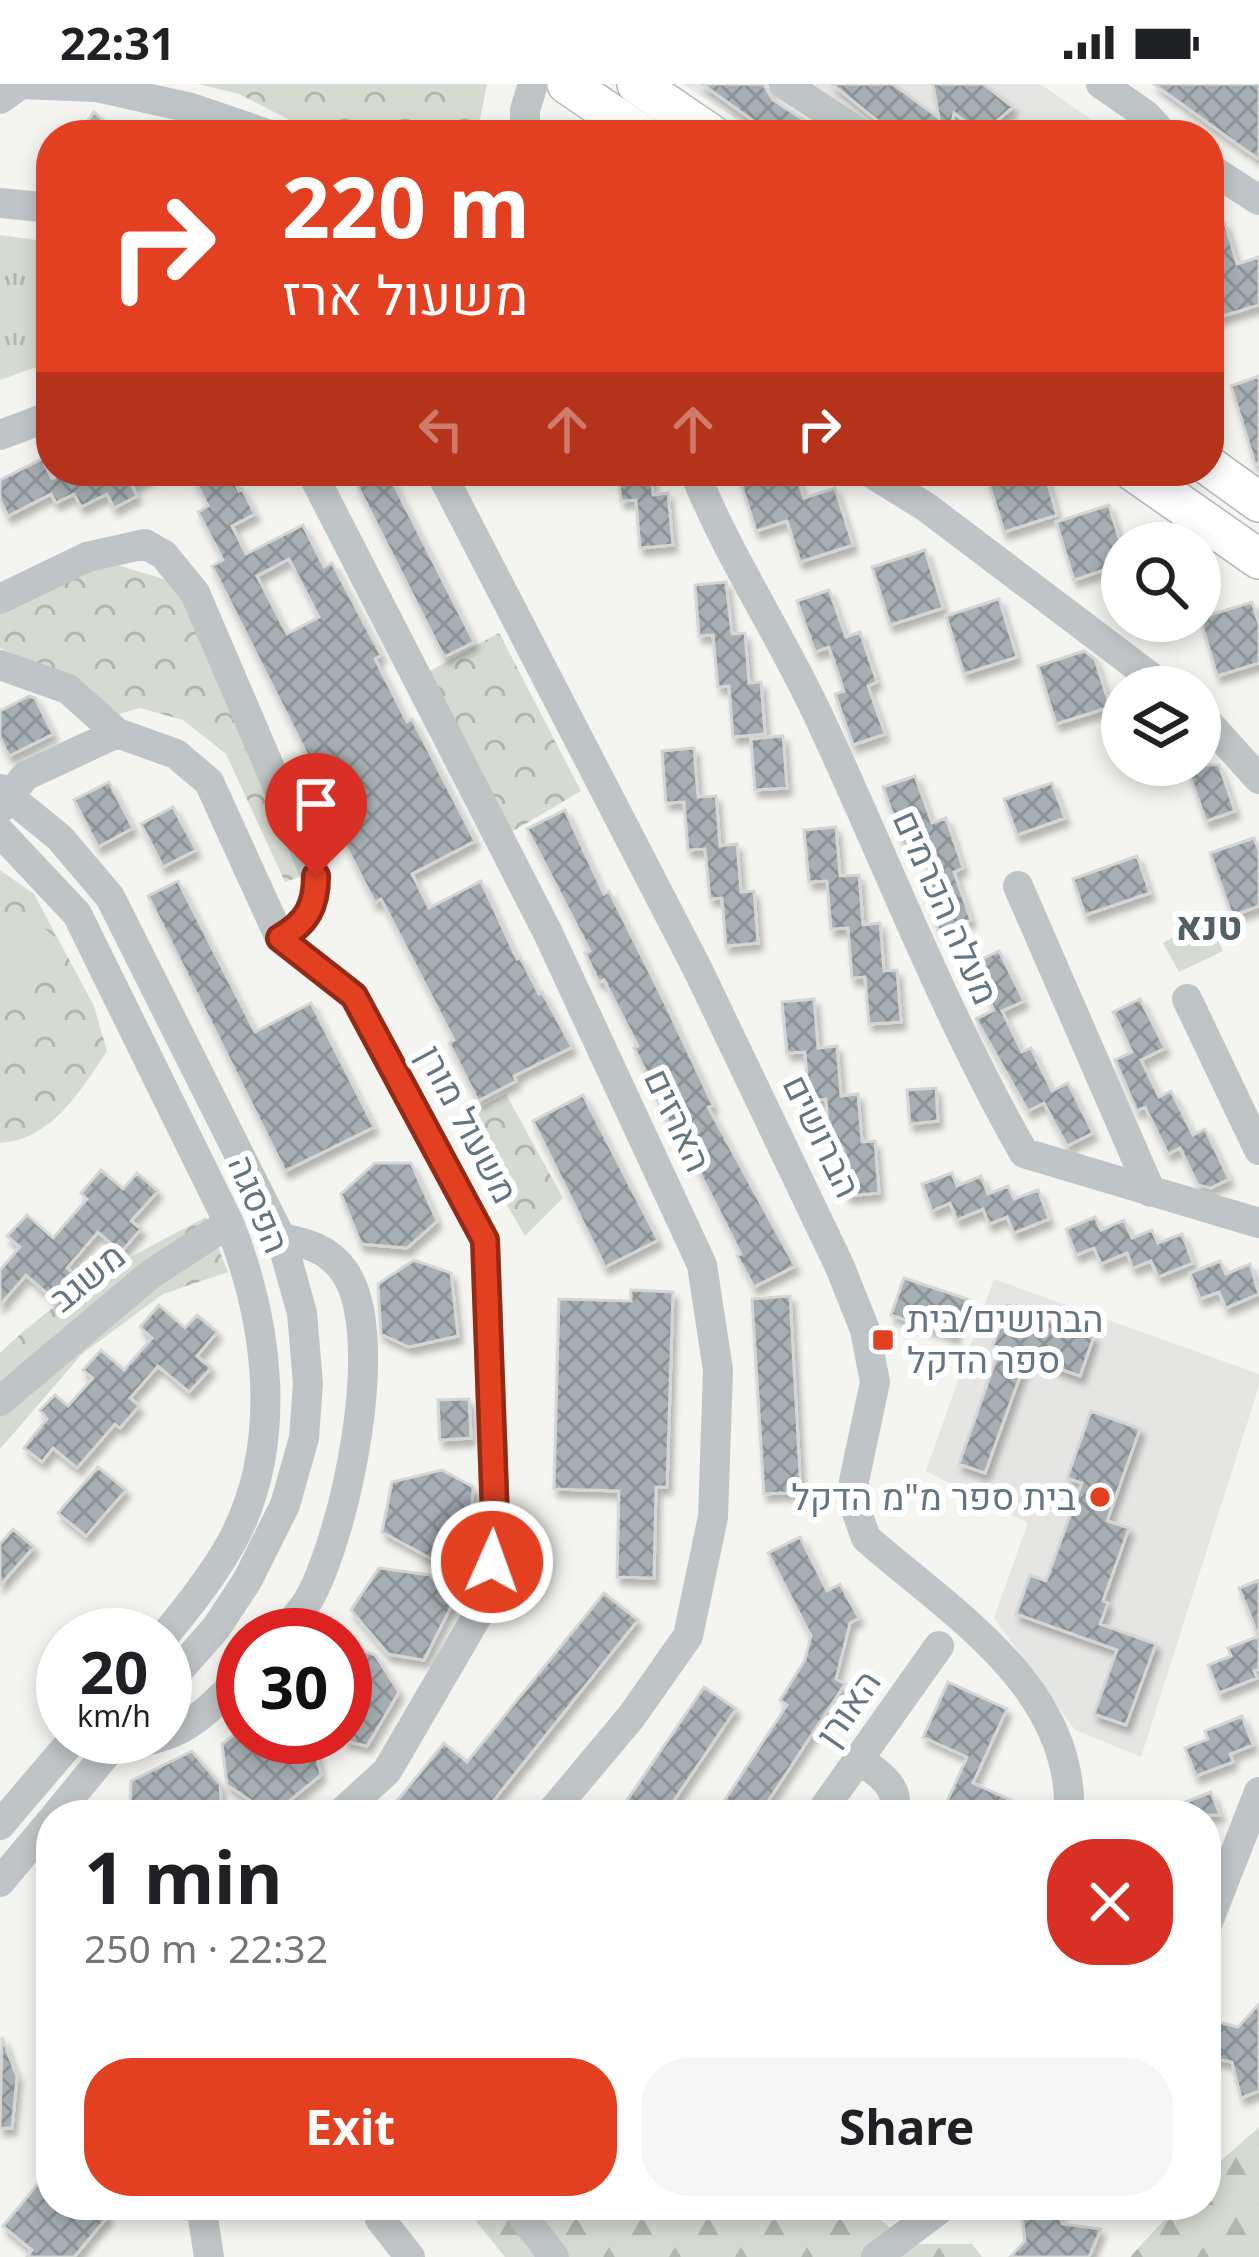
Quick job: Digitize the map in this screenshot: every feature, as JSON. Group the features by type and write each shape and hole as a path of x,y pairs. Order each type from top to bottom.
{"main road":[{"path":"567,84 620,120"},
{"path":"637,84 690,120"},
{"path":"1224,477 1259,502"},
{"path":"1154,486 1259,559"}],"street":[{"path":"0,99 21,84 97,87 226,120"},
{"path":"524,120 532,84"},
{"path":"784,84 840,120"},
{"path":"1101,84 1150,120"},
{"path":"1224,178 1259,200"},
{"path":"0,203 36,207"},
{"path":"0,435 36,422"},
{"name":"הארזים","path":"318,486 548,933 702,1264 718,1370 713,1517 688,1636 631,1717 562,1800"},
{"name":"הברושים","path":"448,486 698,970 840,1267 865,1330 875,1382 854,1481 859,1523 866,1538 1019,1672 1055,1733 1066,1770 1068,1800"},
{"name":"מעלה הכרמים","path":"700,486 717,529 812,701 968,1052 1024,1153 1259,1223"},
{"path":"892,486 1136,666"},
{"path":"0,599 87,557 145,544 164,555 195,593 316,876 316,902 299,927 280,938"},
{"path":"0,665 68,689 117,734 25,776 3,797"},
{"name":"משעול מורן","path":"117,734 176,754 209,782 280,938 354,996 485,1240 495,1518 492,1562 479,1613 387,1771 355,1800"},
{"path":"1221,737 1259,778"},
{"name":"הפסגה","path":"3,797 60,838 110,897 281,1238 302,1313 308,1384 304,1438 285,1505 248,1581 192,1655"},
{"name":"הפסגה","path":"0,832 77,914 230,1223 262,1331 265,1420 251,1497 230,1545 184,1608"},
{"path":"1018,886 1151,1192"},
{"path":"1187,999 1259,1150"},
{"name":"משגב","path":"0,1401 152,1274 230,1223"},
{"name":"הפסגה","path":"281,1238 315,1245 344,1270 356,1298 364,1352 355,1444 336,1534 302,1608"},
{"name":"האורן","path":"830,1800 939,1646"},
{"path":"192,1724 216,1702"},
{"path":"860,1760 884,1777 896,1800"},
{"path":"0,1825 52,1764"},
{"path":"67,1800 92,1764"},
{"path":"1221,1889 1259,1792"},
{"path":"0,1882 36,1839"},
{"path":"203,2220 209,2257"},
{"path":"381,2220 410,2257"},
{"path":"525,2220 554,2257"},
{"path":"876,2257 925,2220"}],"shaded area":[{"path":"683,84 1040,84 1092,120 738,120"},
{"name":"בית ספר מ\"מ הדקל","path":"994,1279 1259,1374 1141,1757 1075,1730 994,1618 1028,1523 926,1471"}],"green space":[{"path":"198,84 487,84 480,120 290,120 239,94"},
{"path":"0,235 36,240 36,367 0,380"},
{"path":"104,561 180,584 311,873 285,882 226,754 183,720 140,708 95,721 70,678 0,648 0,608"},
{"path":"499,633 581,791 508,834 428,672"},
{"path":"0,870 34,894 94,1006 107,1051 50,1123 18,1140 0,1143"},
{"path":"24,912 60,941 7,1008 0,1003 0,941"},
{"path":"1207,918 1223,951 1179,972 1163,943"},
{"path":"506,1094 563,1198 525,1236 457,1119"},
{"path":"206,1217 228,1272 163,1294 82,1354 0,1449 0,1353 72,1294"},
{"path":"1259,2127 1259,2257 1130,2257 1164,2220 1221,2220 1221,2161"},
{"path":"475,2220 881,2220 912,2244 972,2244 982,2257 505,2257"}],"building":[{"path":"702,84 763,84 773,100 804,120 752,120"},
{"path":"832,84 893,84 939,118 933,84 983,84 1013,107 998,120 963,120 954,113 953,120 876,120"},
{"path":"1154,84 1259,84 1259,159 1224,135 1224,120 1204,120"},
{"path":"1224,223 1237,264 1259,257 1259,305 1224,316"},
{"path":"1259,376 1259,464 1255,464 1231,386"},
{"path":"36,462 36,486 132,486 137,496 114,508 107,494 81,507 74,494 56,503 51,494 8,516 0,500 0,480"},
{"path":"198,486 236,486 255,514 232,526 246,554 303,525 324,567 332,563 381,655 375,659 407,722 412,719 475,841 412,874 429,908 481,881 517,959 542,992 572,1047 514,1076 516,1081 478,1101 449,1043 454,1040 381,899 375,903 338,831 344,828 212,566 223,560 198,512 208,506","holes":["289,559 319,617 287,634 257,576"]},
{"path":"358,486 395,486 474,642 444,657"},
{"path":"620,486 652,486 653,495 668,493 673,545 640,548 636,500 621,501"},
{"path":"742,486 800,486 804,498 835,488 853,545 800,562 787,521 756,531"},
{"path":"990,486 1048,486 1057,515 1004,532"},
{"path":"1109,505 1114,522 1101,522 1101,571 1074,580 1056,522"},
{"path":"925,550 943,608 890,625 872,567"},
{"path":"726,582 732,634 745,633 749,683 761,682 765,734 733,737 729,686 718,687 713,635 699,636 695,585"},
{"path":"829,590 846,637 860,632 877,682 868,686 885,734 853,745 835,694 844,691 829,647 815,652 797,601"},
{"path":"999,599 1017,657 964,674 946,616"},
{"path":"1252,602 1259,624 1259,663 1221,675 1221,666 1214,666 1207,642 1221,642 1221,612"},
{"path":"1084,651 1095,659 1101,678 1101,710 1056,724 1038,666"},
{"path":"29,696 35,698 53,734 9,756 0,738 0,711"},
{"path":"783,736 787,788 755,790 751,739"},
{"path":"694,748 698,797 716,796 720,846 737,844 741,892 754,891 758,943 726,946 722,898 710,899 705,849 688,850 684,802 666,803 662,751"},
{"path":"1221,771 1235,811 1206,821 1194,786 1221,786"},
{"path":"915,776 932,823 946,818 963,868 954,872 971,920 939,931 921,880 930,877 915,833 901,838 883,787"},
{"path":"109,782 133,828 98,847 74,800"},
{"path":"1052,783 1065,818 1017,835 1004,799"},
{"path":"173,807 196,850 163,867 141,824"},
{"path":"565,810 604,894 609,891 664,1001 713,1105 708,1107 795,1266 754,1287 675,1124 671,1126 656,1098 634,1048 638,1046 604,980 599,982 585,953 590,951 527,829"},
{"path":"836,827 840,876 859,875 863,925 880,923 884,971 897,970 901,1022 869,1024 865,977 852,978 848,928 831,929 827,881 809,882 804,830"},
{"path":"1254,838 1259,851 1259,906 1232,916 1210,853"},
{"path":"1137,856 1150,893 1085,915 1073,879"},
{"path":"178,881 255,1032 311,1003 374,1127 285,1171 148,896"},
{"path":"999,951 1024,1001 1002,1011 1022,1052 1031,1048 1052,1091 1068,1083 1093,1133 1067,1146 1044,1103 1028,1111 976,1019 994,1010 972,964"},
{"path":"814,999 818,1048 837,1046 841,1096 858,1094 862,1142 875,1141 879,1193 847,1196 843,1148 830,1149 826,1099 809,1101 805,1052 787,1053 782,1002"},
{"path":"1140,999 1165,1048 1141,1060 1159,1097 1171,1091 1193,1135 1205,1129 1229,1179 1211,1188 1198,1185 1180,1148 1168,1154 1145,1107 1137,1111 1115,1060 1132,1052 1113,1012"},
{"path":"936,1088 938,1121 910,1124 907,1090"},
{"path":"583,1095 658,1240 605,1267 533,1121"},
{"path":"375,1163 411,1163 437,1221 407,1248 361,1244 341,1194"},
{"path":"101,1170 123,1189 137,1173 158,1191 131,1221 141,1229 121,1252 98,1232 67,1268 78,1277 57,1302 26,1275 0,1305 0,1270 20,1247 7,1236 27,1215 53,1238 87,1199 81,1193"},
{"path":"952,1173 957,1186 981,1176 988,1194 1008,1186 1014,1199 1038,1190 1049,1219 1014,1233 1007,1217 989,1224 983,1209 957,1220 950,1203 932,1211 922,1184"},
{"path":"1095,1217 1101,1230 1124,1220 1132,1238 1152,1230 1158,1243 1182,1234 1193,1263 1158,1277 1151,1261 1133,1268 1127,1253 1101,1264 1094,1248 1076,1255 1066,1229"},
{"path":"414,1260 451,1273 458,1336 409,1347 381,1334 378,1284"},
{"path":"1220,1261 1226,1274 1250,1264 1259,1294 1226,1308 1219,1292 1200,1299 1190,1273"},
{"path":"904,1278 967,1299 955,1336 891,1315"},
{"path":"631,1290 673,1292 667,1487 656,1487 654,1578 617,1577 619,1491 554,1489 559,1299 631,1301"},
{"path":"790,1296 801,1492 764,1494 752,1299"},
{"path":"159,1305 185,1328 197,1315 217,1332 197,1356 211,1368 189,1392 158,1366 130,1398 139,1406 120,1428 115,1424 77,1468 53,1448 42,1462 24,1448 47,1419 40,1410 55,1395 68,1406 93,1378 83,1370 101,1350 124,1370 152,1338 140,1327"},
{"path":"1008,1305 1094,1336 1080,1376 1027,1357 985,1473 959,1464 1000,1348 993,1345"},
{"path":"469,1399 471,1438 440,1440 438,1400"},
{"path":"1091,1411 1140,1429 1107,1521 1129,1528 1103,1601 1108,1603 1100,1624 1156,1644 1126,1725 1094,1714 1117,1650 1016,1614 1030,1575 1046,1581 1082,1483 1067,1478"},
{"path":"98,1467 126,1490 86,1536 58,1513"},
{"path":"442,1470 473,1487 469,1550 432,1559 382,1532 392,1482"},
{"path":"13,1529 34,1547 0,1585 0,1544"},
{"path":"800,1537 827,1591 840,1584 859,1618 850,1623 836,1679 845,1684 769,1800 725,1800 787,1705 780,1700 805,1660 811,1636 768,1553"},
{"path":"379,1568 430,1575 453,1603 424,1660 388,1654 372,1635 372,1608 352,1608"},
{"path":"1259,1580 1259,1635 1258,1635 1239,1588"},
{"path":"604,1593 638,1620 494,1800 398,1800 444,1743 467,1762"},
{"path":"1259,1636 1257,1678 1219,1693 1208,1665 1231,1656 1228,1648"},
{"path":"372,1654 399,1692 372,1738"},
{"path":"948,1682 1007,1709 973,1783 1010,1800 948,1800 967,1757 923,1737"},
{"path":"704,1687 736,1709 674,1800 627,1800"},
{"path":"1242,1716 1253,1745 1230,1754 1233,1762 1196,1776 1185,1748 1208,1739 1205,1731"},
{"path":"192,1751 220,1784 221,1800 130,1800 131,1781 166,1764 192,1764"},
{"path":"224,1764 318,1764 321,1775 290,1800 250,1800 227,1785"},
{"path":"1211,1792 1214,1800 1191,1800"},
{"path":"1259,2004 1259,2091 1241,2098 1232,2062 1221,2060 1221,2023 1238,2027"},
{"path":"2,2037 17,2077 12,2128 0,2128"},
{"path":"36,2186 36,2220 105,2220 74,2257 27,2257 32,2250 3,2226"},
{"path":"1023,2220 1061,2220 1062,2224 1101,2229 1089,2257 1010,2257 1025,2241"}],"place":[{"name":"הברושים/בית ספר הדקל","path":"883,1340"},
{"name":"בית ספר מ\"מ הדקל","path":"1100,1497"}],"district":[{"name":"טנא","path":"1209,926"}],"route":[{"path":"316,876 316,902 299,927 280,938 354,996 485,1240 495,1518 492,1562"}]}
